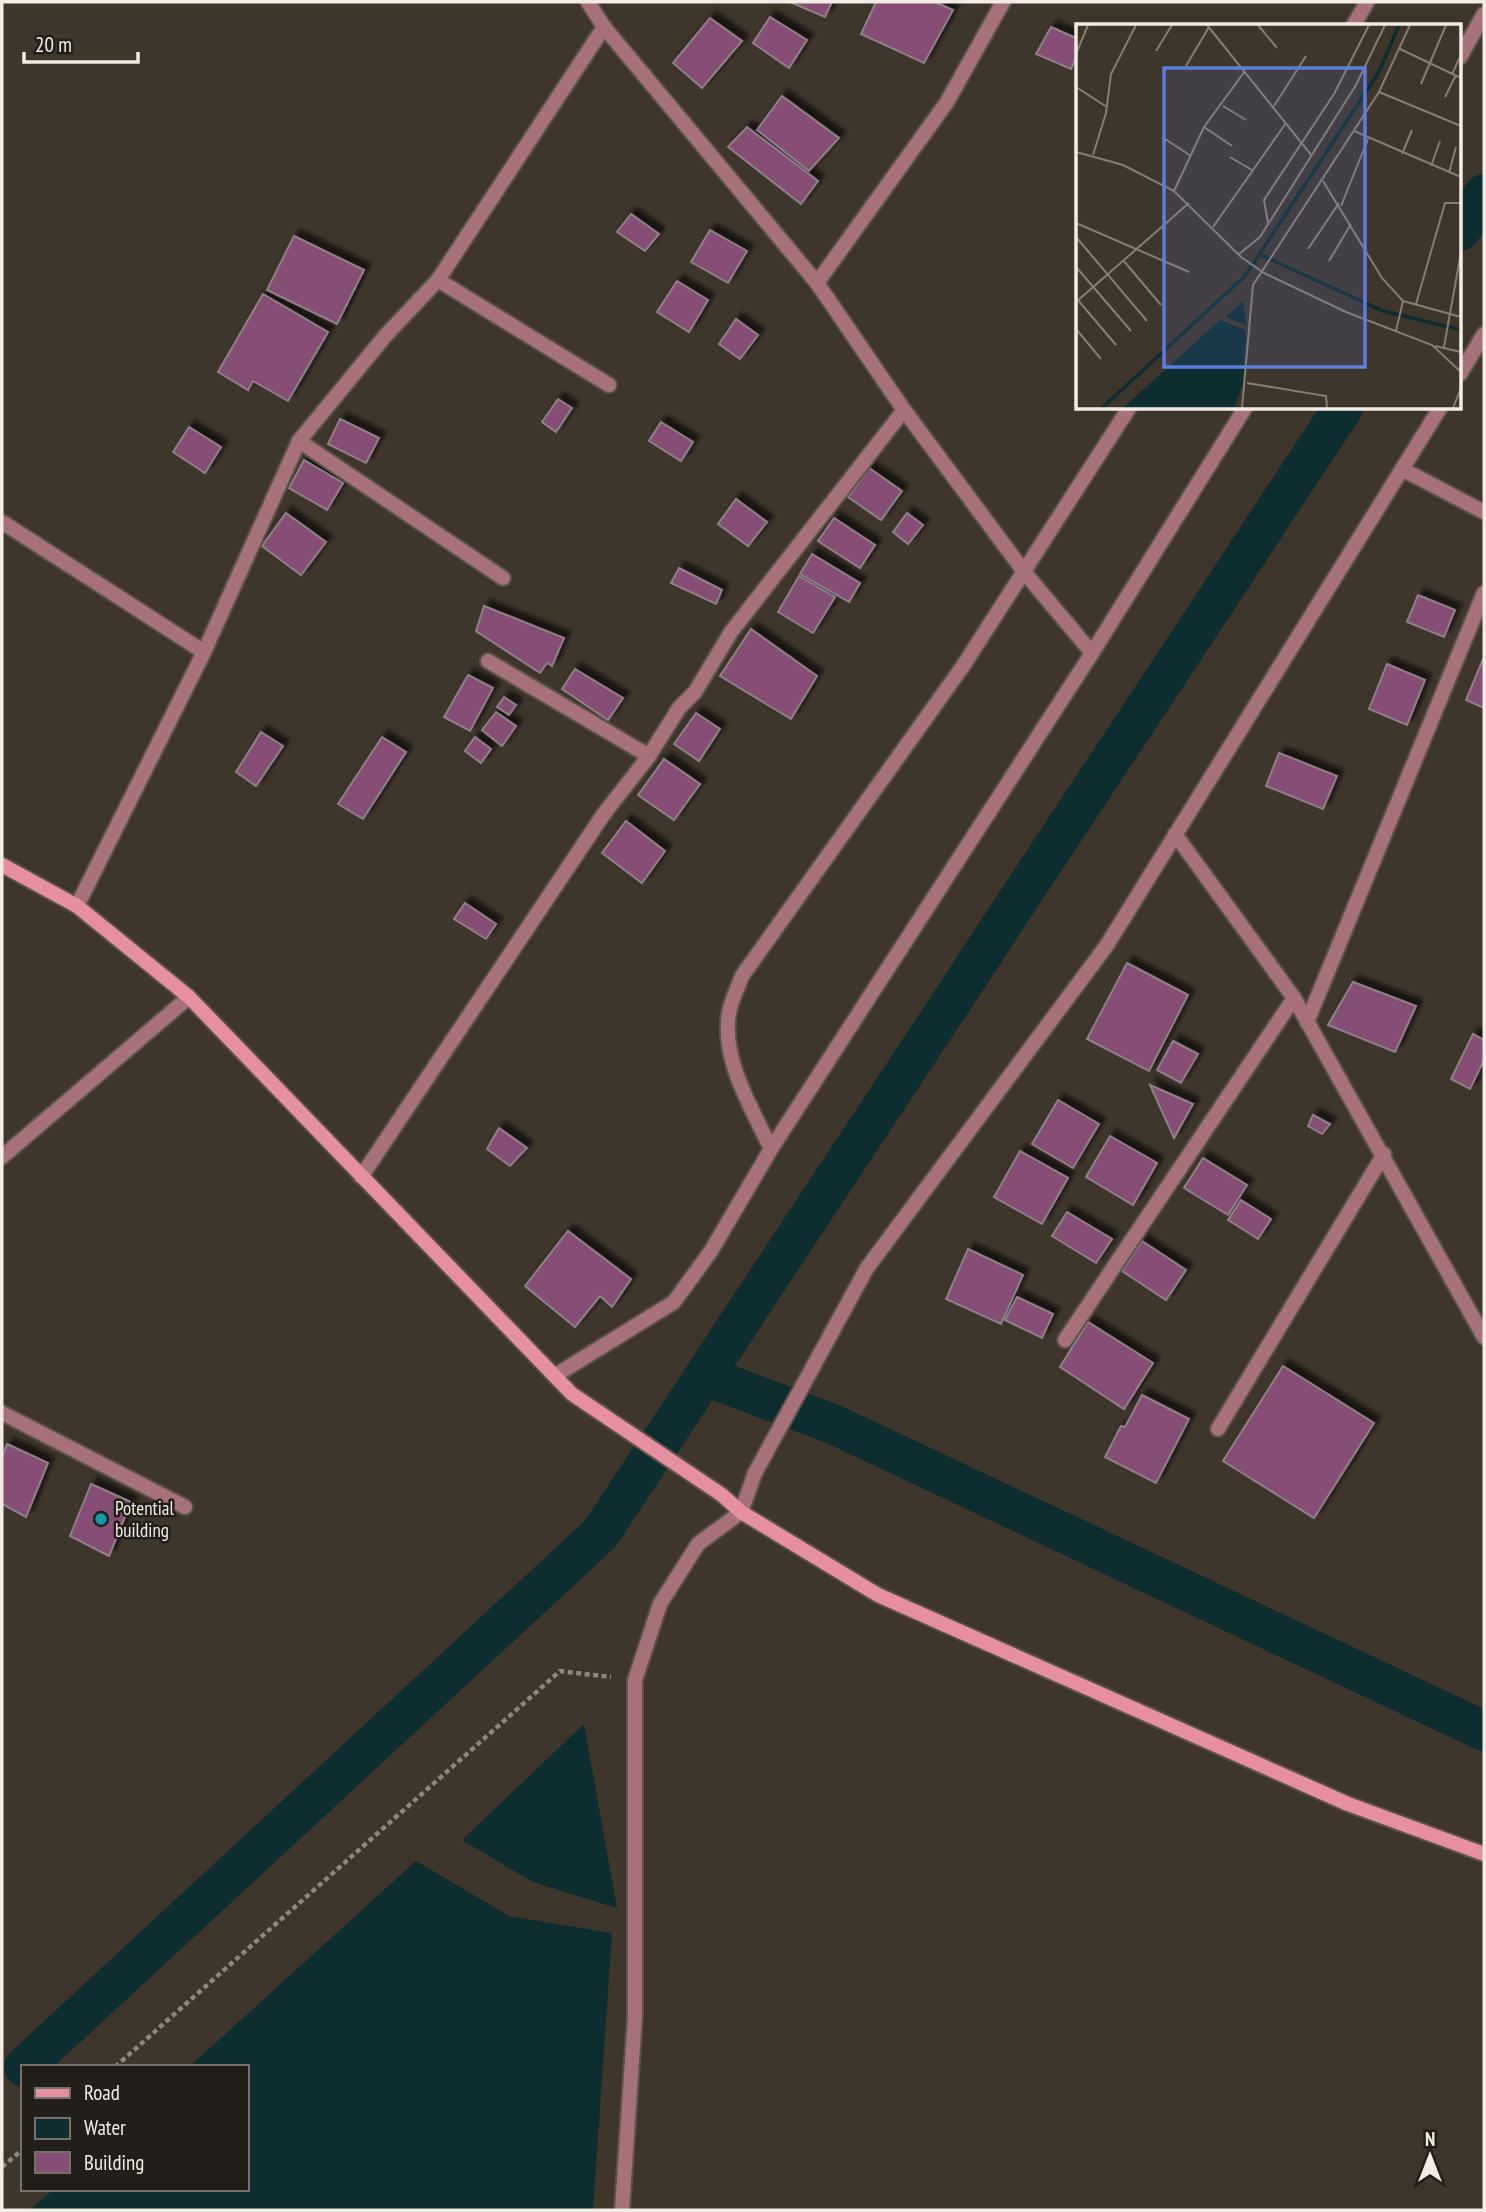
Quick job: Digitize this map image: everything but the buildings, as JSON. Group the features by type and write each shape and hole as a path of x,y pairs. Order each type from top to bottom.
{"main road":[{"path":"2,865 77,906 189,997 572,1394 722,1495 741,1512 878,1595 1348,1804 1484,1854"}],"street":[{"path":"588,2 604,27 817,283 904,410 1025,573 1092,653"},
{"path":"817,283 947,102 1003,2"},
{"path":"1354,24 1367,2"},
{"path":"1462,53 1484,14"},
{"path":"77,906 204,652 299,440 386,335 438,279 604,27"},
{"path":"438,279 609,384"},
{"path":"1462,371 1484,334"},
{"path":"361,1177 603,815 649,756 731,632 904,410"},
{"path":"771,1149 736,1074 730,1046 729,1014 742,976 963,666 1128,410"},
{"path":"556,1375 674,1302 711,1251 771,1149 1092,653 1244,410"},
{"path":"622,2210 635,2015 635,1680 660,1604 698,1544 741,1512 755,1473 867,1268 1107,945 1439,410"},
{"path":"299,440 503,578"},
{"path":"1402,470 1484,512"},
{"path":"2,522 204,652"},
{"path":"1307,1022 1484,593"},
{"path":"488,661 649,756"},
{"path":"1175,834 1294,998 1384,1154 1484,1337"},
{"path":"2,1157 189,997"},
{"path":"1065,1340 1294,998"},
{"path":"1218,1429 1384,1154"},
{"path":"2,1413 186,1507"}],"path":[{"path":"117,2065 560,1671 635,1680"},
{"path":"2,2167 21,2151"}],"water":[{"path":"584,1724 617,1908 533,1882 462,1840"},
{"path":"416,1861 509,1916 612,1933 593,2210 30,2210 52,2191 248,2191 248,2065 191,2065"}],"waterway":[{"path":"1462,228 1484,194"},
{"path":"26,2065 600,1534 1342,410"},
{"path":"705,1376 833,1424 1484,1731"}],"place":[{"name":"Potential building","path":"101,1519"}]}
